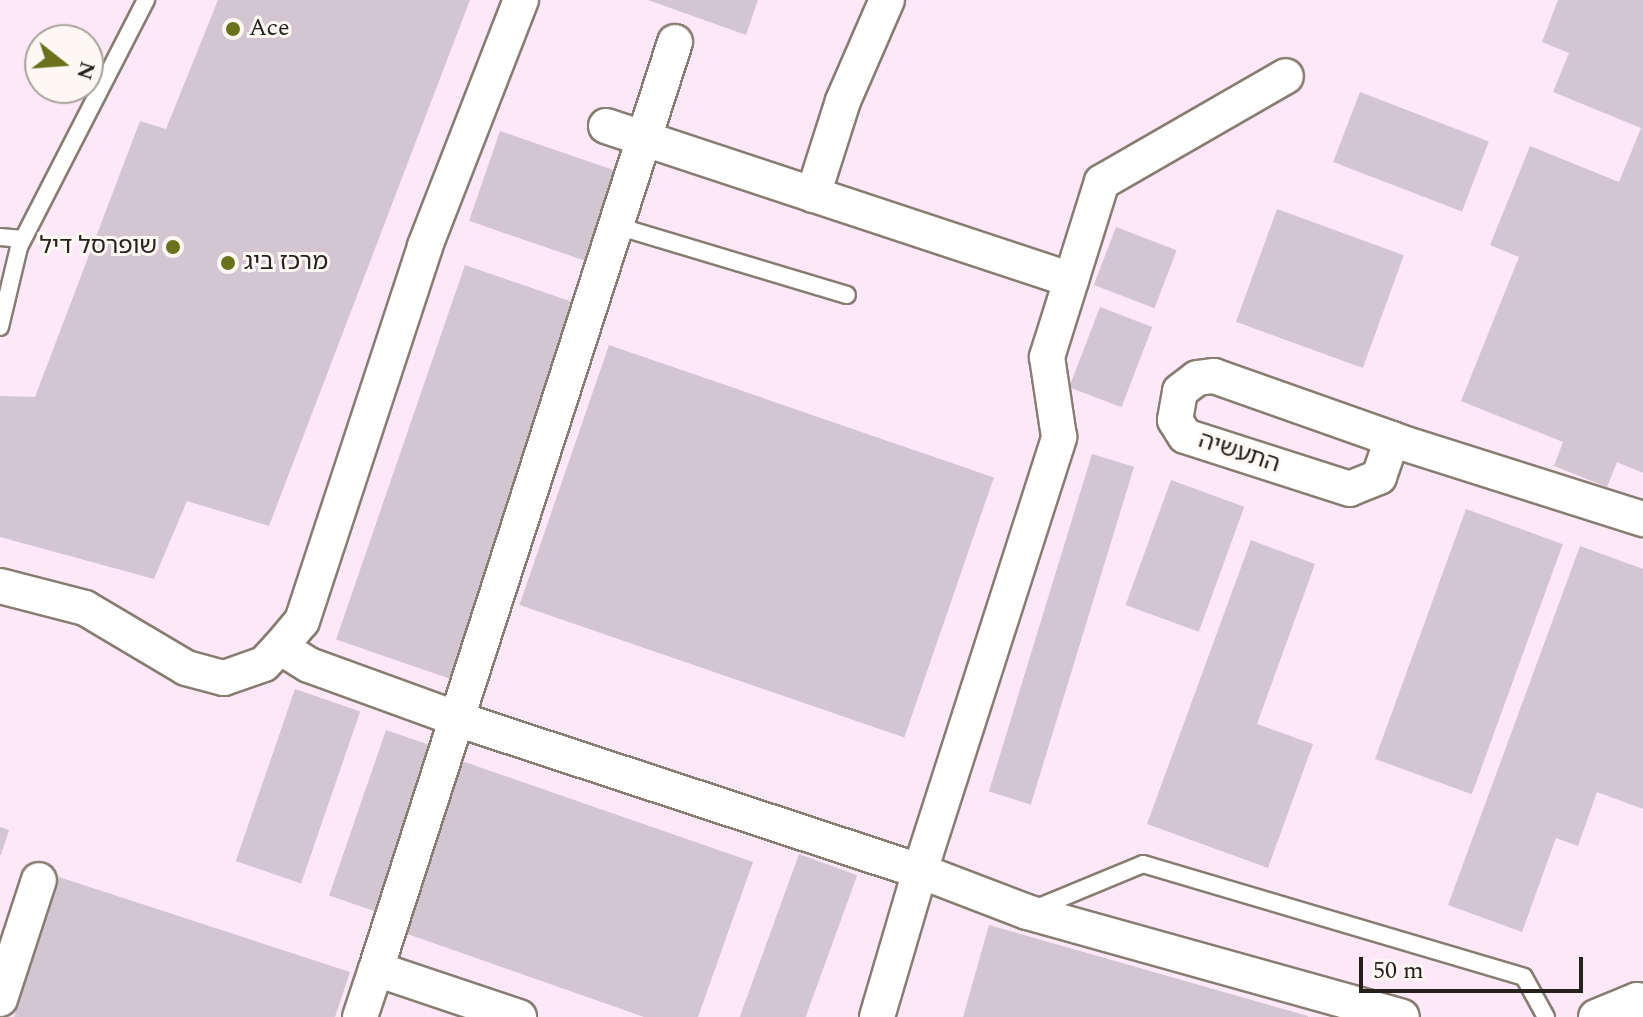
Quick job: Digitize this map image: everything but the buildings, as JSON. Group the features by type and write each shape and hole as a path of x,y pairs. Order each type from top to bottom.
{"street":[{"path":"0,586 85,608 186,668 224,678 264,664 280,647 302,621 425,246 521,0"},
{"path":"813,195 843,101 887,0"},
{"path":"360,1017 675,42"},
{"path":"877,1017 920,871 1059,437 1047,357 1102,182 1286,76"},
{"path":"606,126 1071,280"},
{"name":"התעשיה","path":"1392,439 1379,477 1350,489 1185,436 1175,420 1180,391 1197,378 1214,376 1392,439 1643,519"},
{"path":"280,647 309,665 457,719 920,871 1027,912 1402,1017"},
{"path":"0,999 39,880"},
{"path":"376,969 519,1017"},
{"path":"1596,1017 1637,1000 1643,1001"}],"lane":[{"path":"0,327 23,239 146,0"},
{"path":"617,226 847,295"},
{"path":"0,237 23,239"},
{"path":"1027,912 1143,864 1524,977 1546,1017"}],"shaded area":[{"path":"0,0 1643,0 1643,1017 0,1017"}],"place":[{"name":"Ace","path":"233,29"},
{"name":"שופרסל דיל","path":"173,247"},
{"name":"מרכז ביג","path":"228,263"}]}
